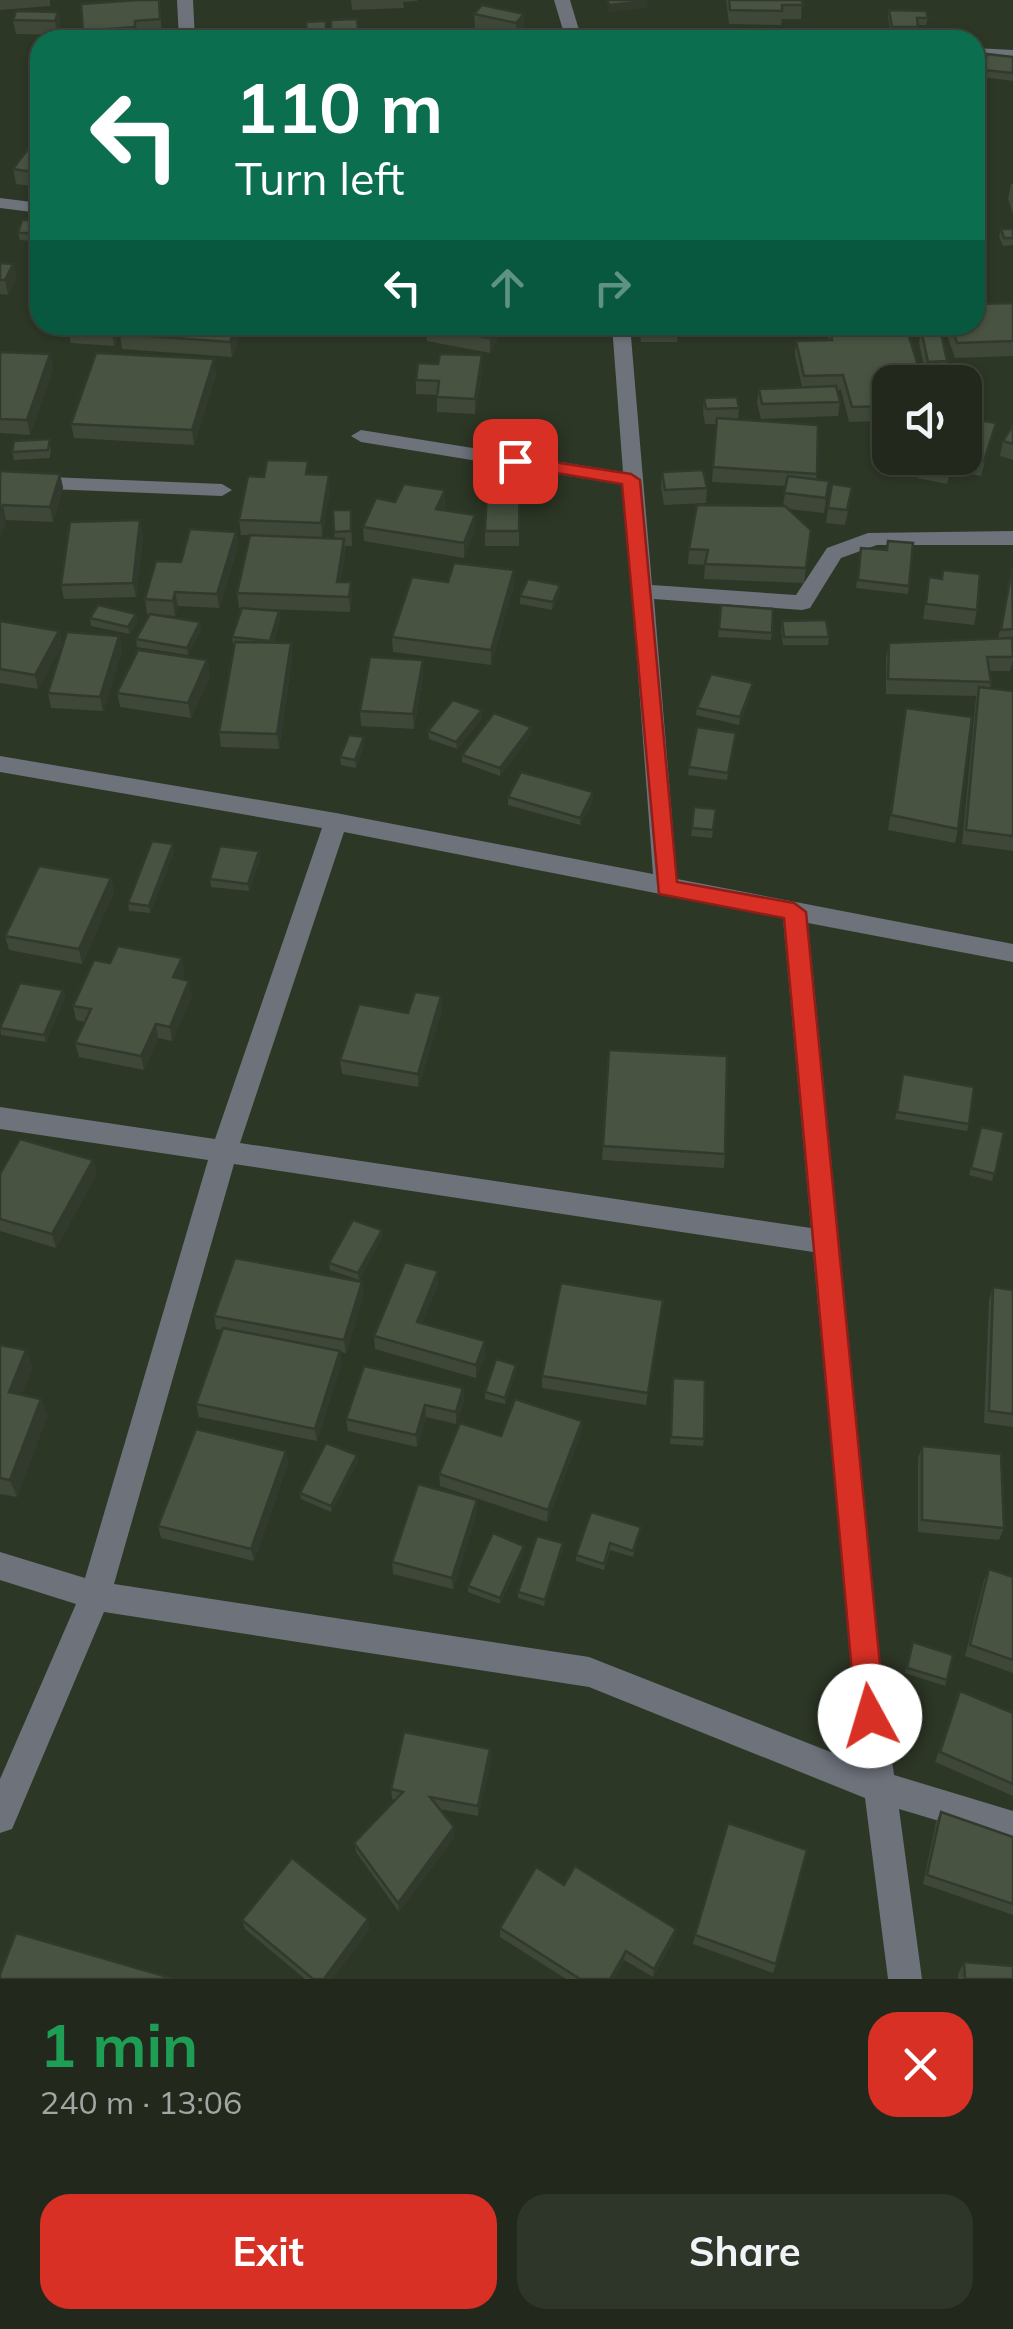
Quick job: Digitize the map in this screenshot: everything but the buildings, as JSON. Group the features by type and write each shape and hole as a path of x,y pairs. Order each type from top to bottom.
{"street":[{"path":"185,0 186,30"},
{"path":"562,0 571,30"},
{"path":"985,53 1013,55"},
{"path":"0,203 30,207"},
{"path":"621,335 666,888"},
{"path":"360,436 631,480"},
{"path":"0,481 222,490"},
{"path":"641,591 802,603 834,553 875,538 1013,538"},
{"path":"0,764 336,822 1013,952"},
{"path":"0,1817 95,1596 224,1152 336,822"},
{"path":"794,912 879,1787 905,1979"},
{"path":"0,1118 824,1242"},
{"path":"0,1566 95,1596 589,1672 879,1787 1013,1827"}],"route":[{"path":"515,461 631,480 666,888 794,912 870,1716"}]}
